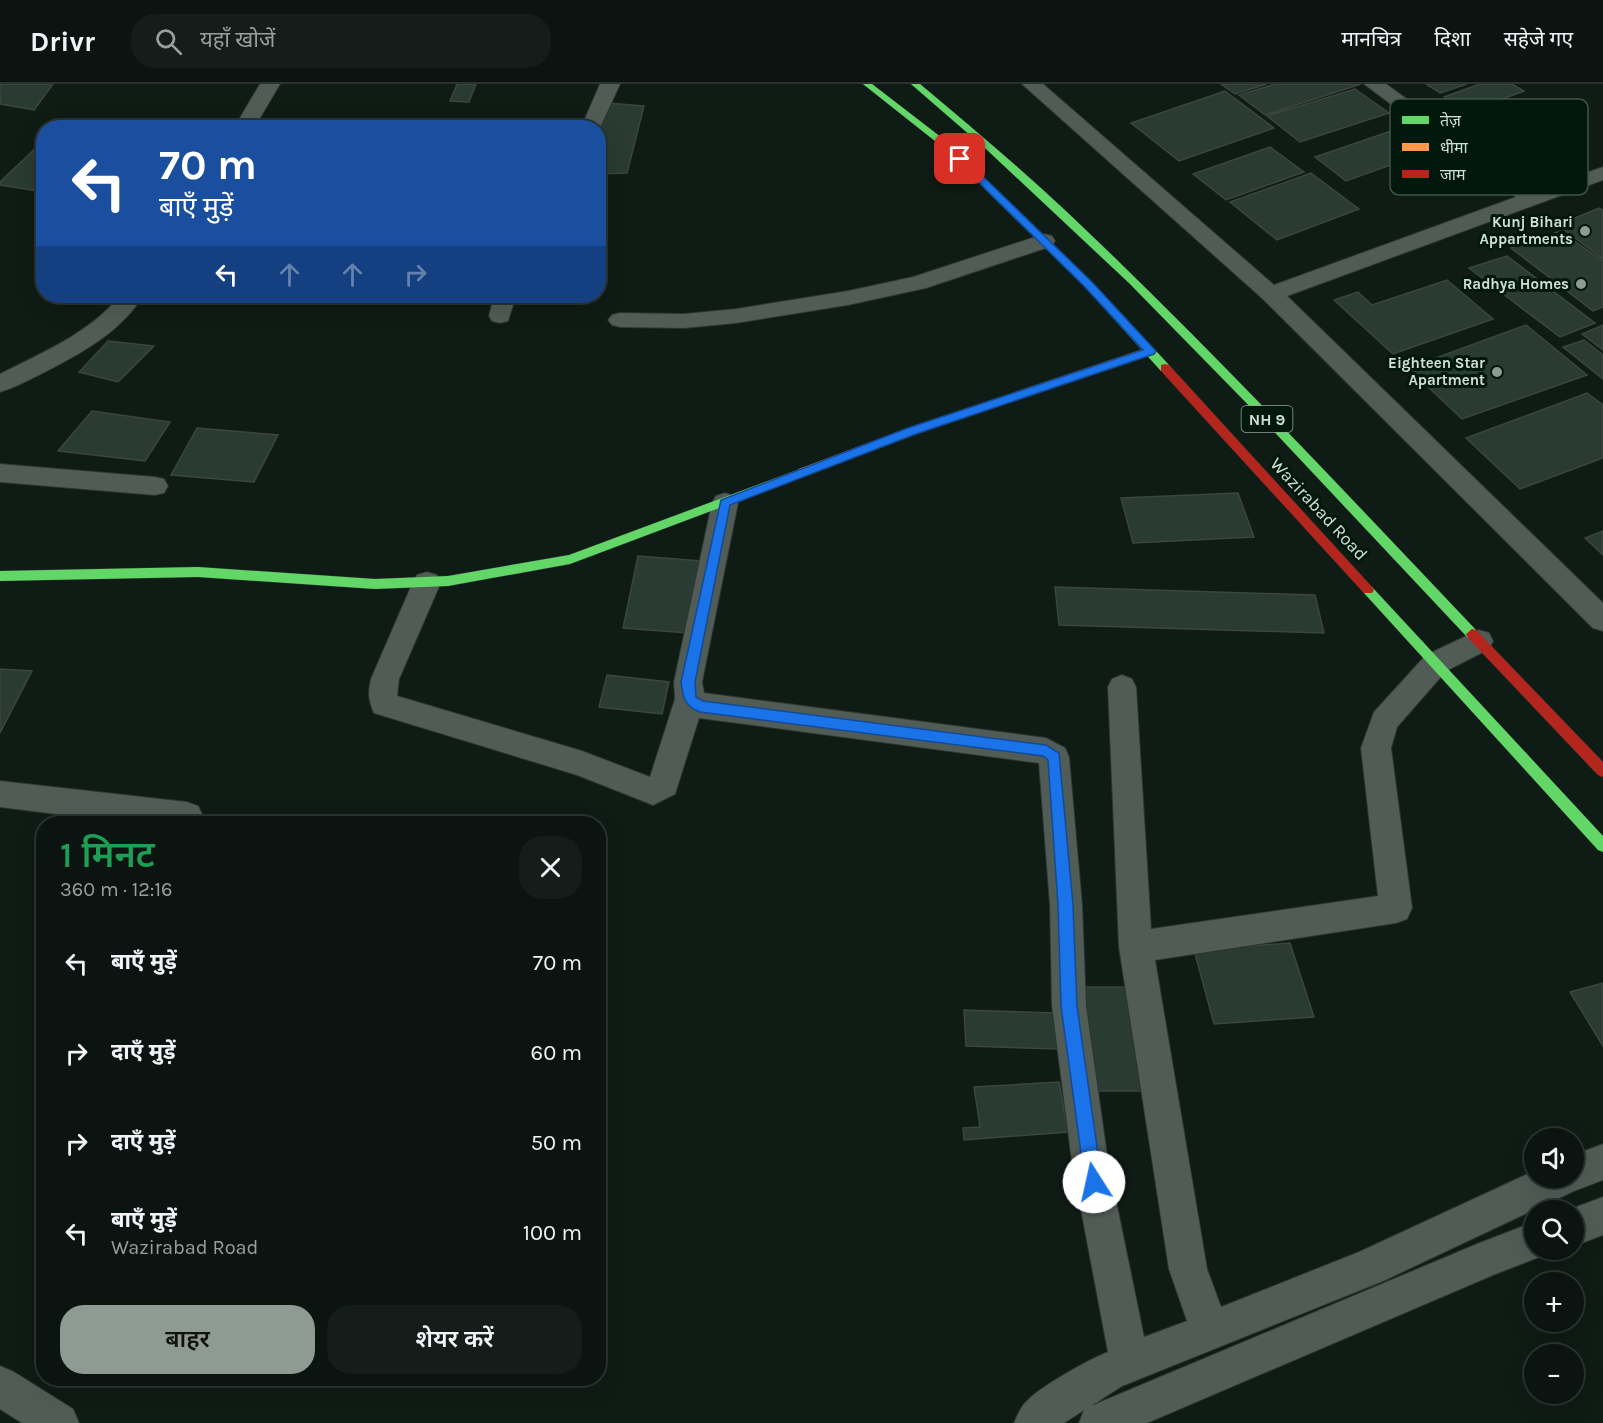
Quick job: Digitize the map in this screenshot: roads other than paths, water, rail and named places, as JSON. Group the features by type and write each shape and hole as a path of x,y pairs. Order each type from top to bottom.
{"main road":[{"name":"Wazirabad Road","path":"867,84 943,143 1088,284 1603,846"},
{"name":"Wazirabad Road","path":"915,84 986,142 1136,282 1603,771"},
{"path":"0,576 198,572 375,584 448,581 570,559 725,503 912,431 1150,351"}],"street":[{"path":"249,120 270,84"},
{"path":"594,120 610,84"},
{"path":"1032,84 1271,294 1603,620"},
{"path":"1374,84 1395,99"},
{"path":"1588,179 1603,173"},
{"path":"1526,195 1533,200"},
{"path":"1271,294 1546,195"},
{"path":"620,320 684,321 736,316 848,298 918,283 1044,241"},
{"path":"0,384 90,336 110,321 126,303"},
{"path":"0,472 155,486"},
{"path":"427,582 385,679 382,693 384,705 582,764 652,792 664,785 690,699 688,682 725,503"},
{"path":"1136,947 1396,908 1376,748 1384,721 1436,663 1479,641"},
{"path":"1122,687 1136,947 1188,1269 1210,1331"},
{"path":"690,699 700,706 1046,751 1054,757 1066,905 1069,1006 1090,1162 1130,1364"},
{"path":"0,794 187,816"},
{"path":"1584,1169 1603,1162"},
{"path":"1034,1423 1044,1412 1108,1372 1369,1267 1539,1188"},
{"path":"1584,1223 1603,1216"},
{"path":"1099,1423 1524,1245"},
{"path":"0,1386 59,1423"}],"place":[{"name":"Kunj Bihari Appartments","path":"1585,231"},
{"name":"Radhya Homes","path":"1581,284"},
{"name":"Eighteen Star Apartment","path":"1497,372"}]}
